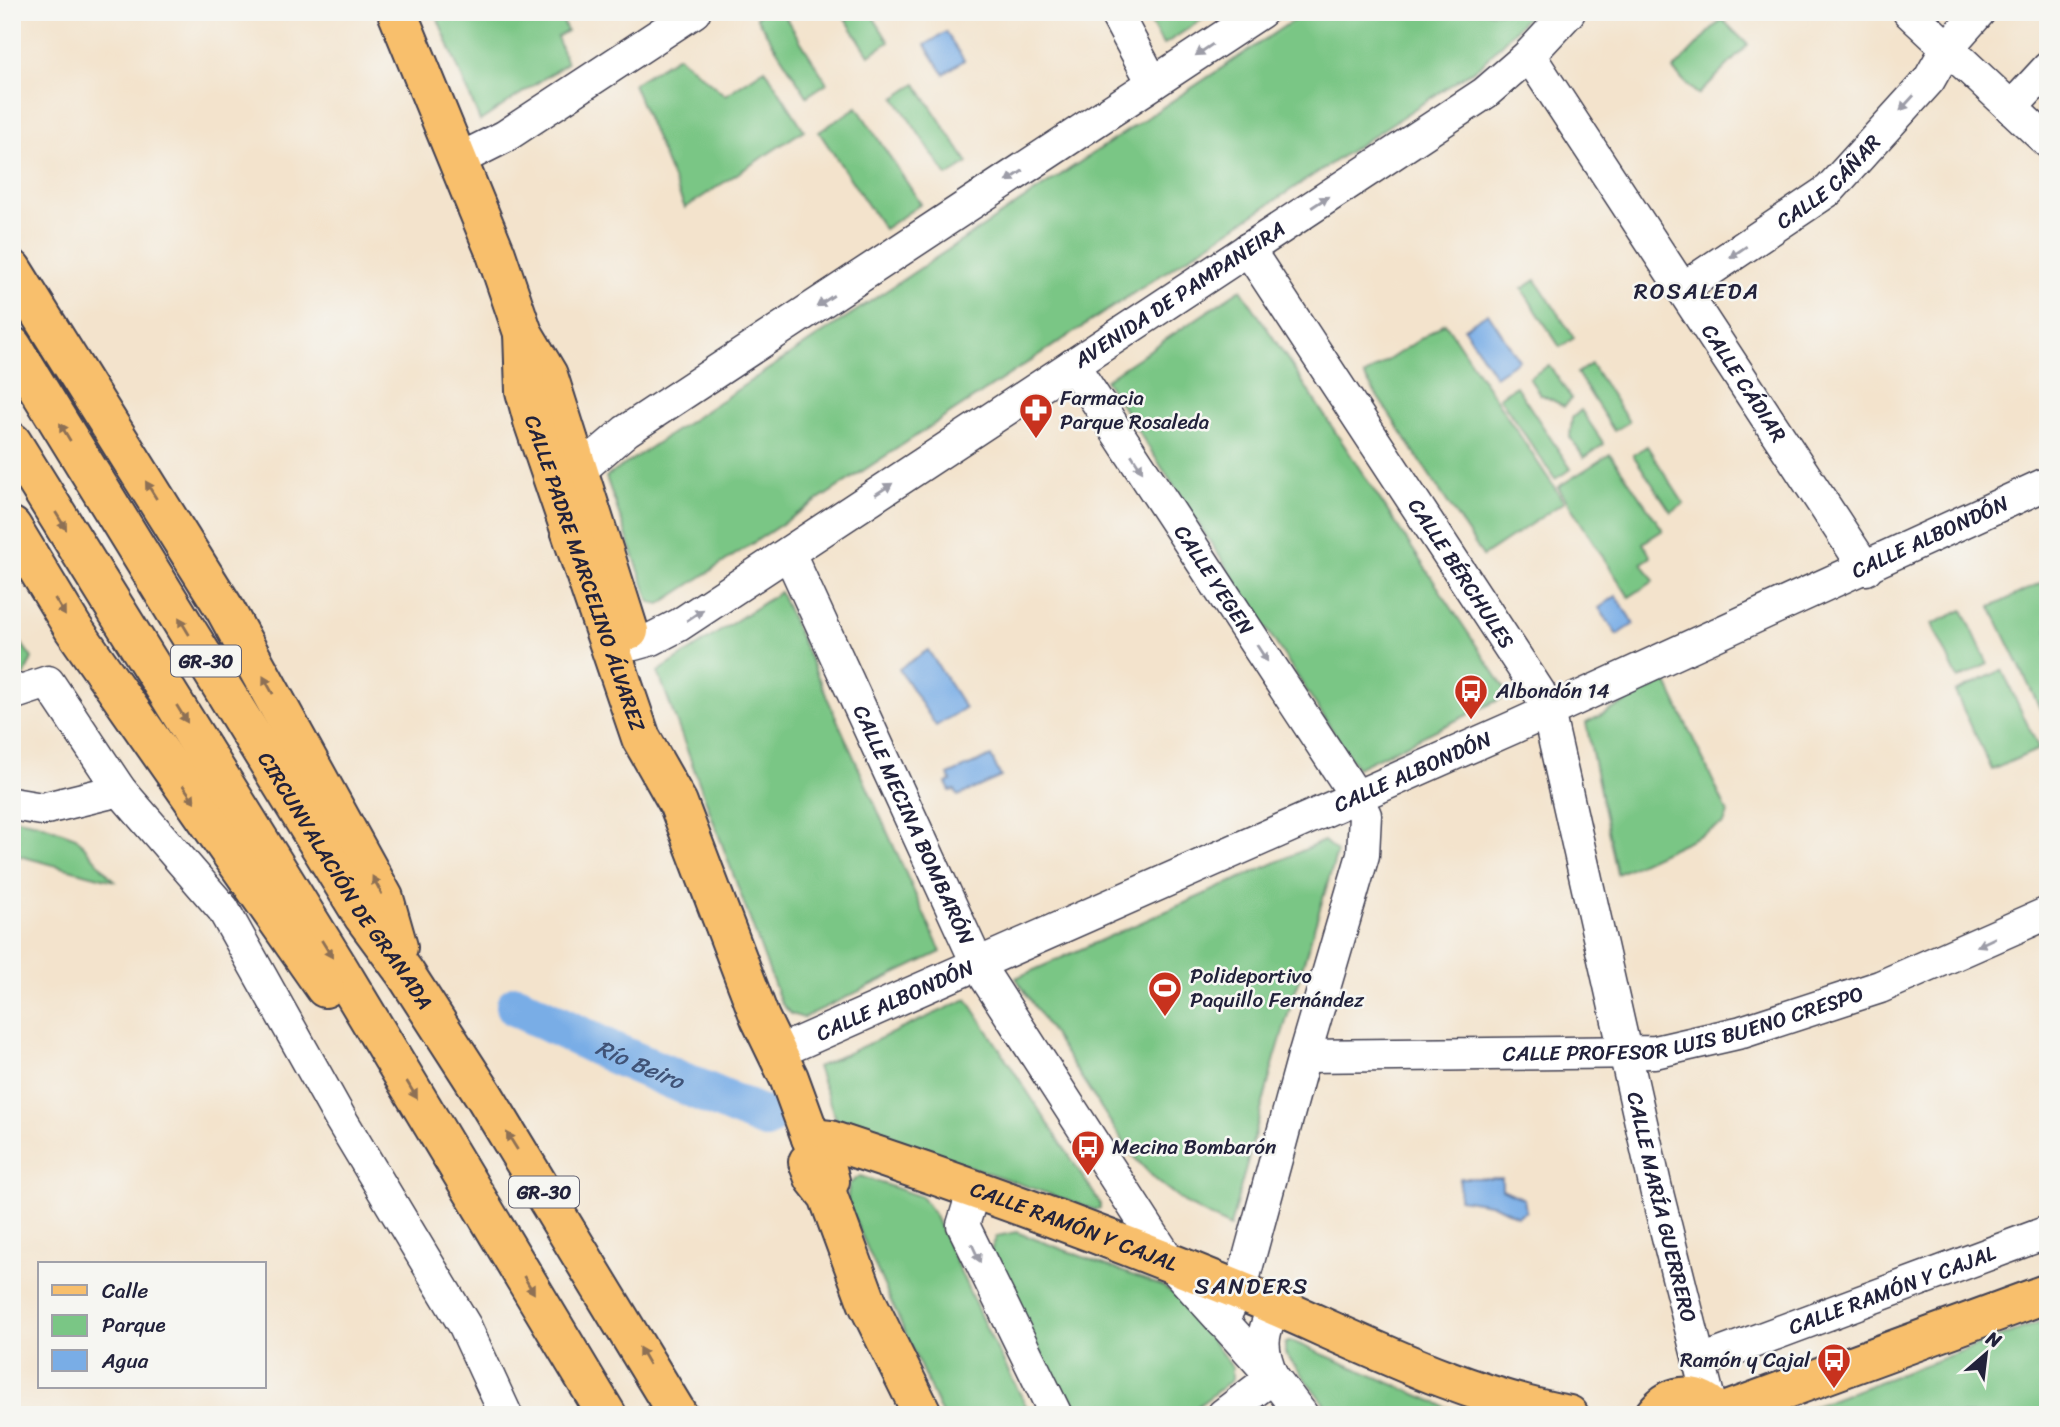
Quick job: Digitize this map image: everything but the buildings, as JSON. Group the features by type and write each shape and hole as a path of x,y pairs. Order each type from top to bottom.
{"main road":[{"name":"CALLE PADRE MARCELINO ÁLVAREZ","path":"397,12 496,254 523,333 548,375 676,766 678,803"},
{"path":"12,269 226,611 301,744 384,898 405,973"},
{"name":"CALLE PADRE MARCELINO ÁLVAREZ","path":"523,333 525,391 581,567 641,738 678,803 811,1138 804,1149 814,1178 829,1188 866,1302 923,1415"},
{"name":"CIRCUNVALACIÓN DE GRANADA","path":"12,346 363,916 405,973 620,1316 678,1415"},
{"name":"GR-30","path":"12,442 377,1032 607,1415"},
{"path":"574,454 568,495 580,532 581,567 603,594 616,630 634,644"},
{"path":"12,527 73,628 321,984 377,1032"},
{"name":"CALLE RAMÓN Y CAJAL","path":"811,1138 830,1140 974,1189 1171,1264 1230,1306 1273,1306 1473,1391 1569,1415"},
{"path":"829,1188 863,1151"},
{"path":"1697,1409 2048,1293"}],"street":[{"path":"458,160 504,137 694,12"},
{"path":"1115,12 1153,83"},
{"path":"574,454 609,443 1261,12"},
{"name":"AVENIDA DE PAMPANEIRA","path":"634,644 652,639 679,625 1485,93 1529,55 1569,12"},
{"path":"1909,12 2048,142"},
{"name":"CALLE CÁÑAR","path":"1682,289 1829,190 1929,80 1947,48 1979,12"},
{"name":"CALLE CÁDIAR","path":"1529,55 1866,569"},
{"path":"2011,108 2048,68"},
{"name":"CALLE BÉRCHULES","path":"1248,249 1539,692 1548,710 1627,1054"},
{"name":"CALLE YEGEN","path":"1073,365 1356,797"},
{"name":"CALLE ALBONDÓN","path":"776,1053 1866,569 2048,483"},
{"name":"CALLE MECINA BOMBARÓN","path":"789,553 978,965 1171,1264"},
{"path":"12,694 48,682 120,790 223,909 341,1118 465,1326 506,1415"},
{"path":"12,804 42,808 120,790"},
{"path":"1302,1415 1273,1377 1230,1306 1363,855 1364,815 1356,797"},
{"name":"CALLE PROFESOR LUIS BUENO CRESPO","path":"1304,1056 1641,1055 1816,1010 1942,962 2048,913"},
{"name":"CALLE MARÍA GUERRERO","path":"1627,1054 1656,1189 1699,1362"},
{"path":"974,1189 963,1225 1056,1415"},
{"name":"CALLE RAMÓN Y CAJAL","path":"1699,1362 2048,1232"},
{"path":"1273,1306 1262,1338 1262,1354 1273,1377"},
{"path":"1697,1409 1699,1362"},
{"path":"1223,1415 1273,1377"}],"green space":[{"path":"435,12 559,12 567,31 557,37 567,63 480,121"},
{"path":"763,12 782,12 827,83 807,96 756,17"},
{"path":"841,12 870,12 889,42 869,55"},
{"path":"1145,12 1214,12 1163,45"},
{"path":"1306,12 1532,12 1481,65 660,604 650,602 606,477"},
{"path":"1722,19 1748,45 1698,95 1673,70"},
{"path":"678,56 725,95 765,69 804,130 685,208 633,84"},
{"path":"916,84 968,163 947,176 895,98"},
{"path":"857,107 921,204 884,229 819,132"},
{"path":"1536,280 1574,338 1560,347 1522,289"},
{"path":"1241,289 1509,695 1357,768 1105,380"},
{"path":"1445,323 1564,502 1483,556 1364,376"},
{"path":"1591,364 1629,422 1614,431 1577,373"},
{"path":"1549,365 1572,399 1564,406 1540,394 1529,378"},
{"path":"1516,386 1571,469 1555,479 1499,397"},
{"path":"1581,410 1604,444 1584,458 1570,437 1572,418"},
{"path":"1647,446 1684,504 1671,512 1633,455"},
{"path":"1610,454 1663,530 1643,543 1651,557 1642,563 1654,581 1629,597 1558,487"},
{"path":"2044,581 2048,590 2048,725 1991,607"},
{"path":"780,592 941,952 803,1018 791,1014 781,1003 658,672"},
{"path":"1963,610 1988,664 1958,679 1932,624"},
{"path":"12,630 32,658 24,676 12,680"},
{"path":"2002,670 2039,749 1992,770 1955,692"},
{"path":"1666,681 1728,813 1724,824 1617,874 1586,723"},
{"path":"12,818 38,823 76,837 114,881 12,854"},
{"name":"Polideportivo Paquillo Fernández","path":"1324,841 1337,852 1275,1058 1230,1227 1188,1205 1157,1181 1132,1155 1016,978"},
{"path":"967,999 1100,1203 1100,1208 1095,1210 836,1120 817,1067"},
{"path":"860,1176 922,1197 934,1214 987,1330 1031,1415 942,1415 847,1203 849,1184"},
{"path":"1016,1232 1164,1287 1180,1298 1232,1367 1232,1380 1186,1415 1072,1415 990,1252 997,1236"},
{"path":"2048,1319 2048,1415 1790,1415"},
{"path":"1294,1342 1465,1415 1333,1415 1285,1353 1285,1344"}],"water":[{"path":"946,32 964,60 944,74 925,45"},
{"path":"1488,313 1519,360 1495,376 1464,328"},
{"path":"1616,596 1634,624 1617,635 1599,608"},
{"path":"928,650 965,708 936,726 899,669"},
{"path":"991,756 1001,777 958,796 955,790 950,791 946,783 951,781 948,775"},
{"path":"1460,1178 1502,1178 1502,1189 1524,1199 1526,1211 1517,1216 1495,1205 1459,1199"}],"waterway":[{"name":"Río Beiro","path":"517,1006 613,1053 765,1118"}],"place":[{"name":"Farmacia Parque Rosaleda","path":"1036,440"},
{"name":"Albondón 14","path":"1471,721"},
{"name":"Polideportivo Paquillo Fernández","path":"1165,1018"},
{"name":"Mecina Bombarón","path":"1088,1177"},
{"name":"Ramón y Cajal","path":"1834,1390"}],"district":[{"name":"ROSALEDA","path":"1697,291"},
{"name":"SANDERS","path":"1252,1286"}]}
